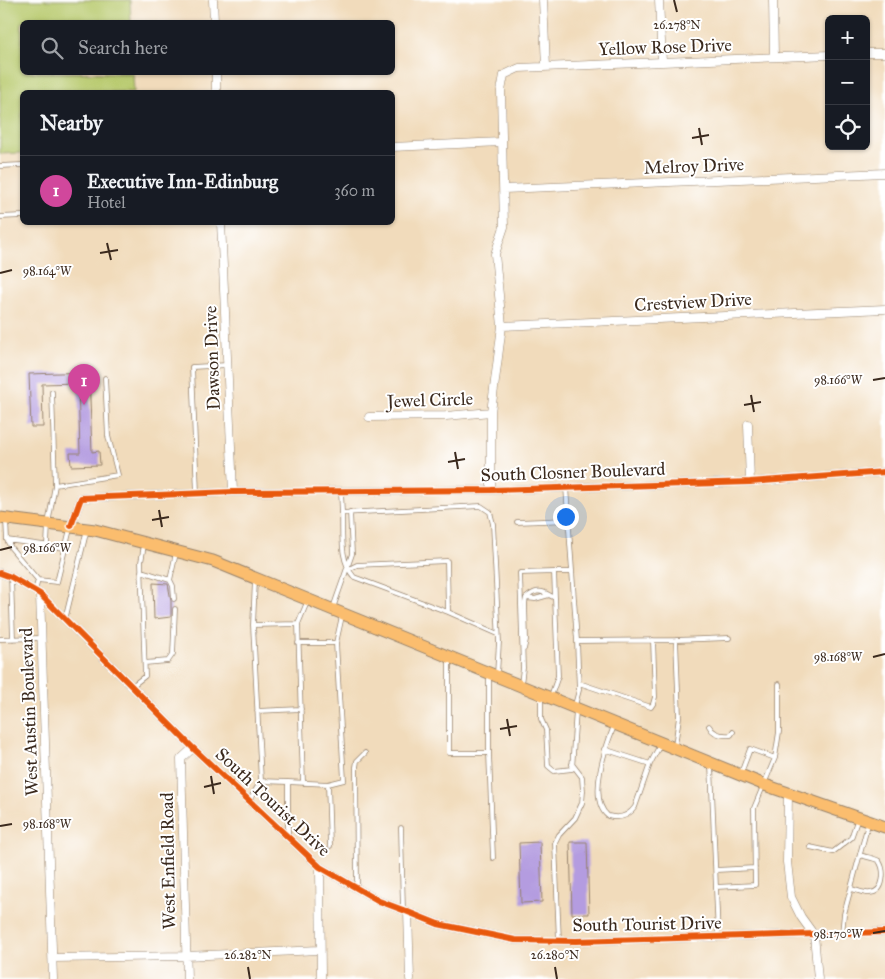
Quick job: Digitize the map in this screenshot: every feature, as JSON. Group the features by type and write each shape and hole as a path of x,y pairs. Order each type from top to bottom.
{"main road":[{"path":"3,519 87,528 213,562 765,785 885,827"}],"street":[{"path":"213,0 214,20"},
{"path":"543,0 546,67"},
{"path":"659,0 662,62"},
{"path":"773,0 774,58"},
{"path":"870,54 885,53"},
{"name":"Yellow Rose Drive","path":"501,142 501,91 504,75 519,68 825,55"},
{"path":"216,75 216,90"},
{"path":"395,147 501,142 504,227 495,254 502,326 491,412 491,490"},
{"name":"Melroy Drive","path":"504,189 885,173"},
{"name":"Dawson Drive","path":"221,225 233,492"},
{"name":"Crestview Drive","path":"502,326 885,309"},
{"name":"Jewel Circle","path":"369,417 446,416 491,412"},
{"path":"748,424 750,482"},
{"name":"South Closner Boulevard","path":"71,526 81,498 233,492 491,490 750,482 885,472"},
{"name":"South Tourist Drive","path":"0,573 37,592 193,748 320,867 380,901 438,924 515,940 559,941 885,932"},
{"name":"West Austin Boulevard","path":"37,592 41,638 54,979"},
{"name":"West Enfield Road","path":"187,979 181,759 193,748"},
{"path":"788,794 787,862 791,898 801,917 814,935 818,979"},
{"path":"320,867 319,950 321,979"},
{"path":"405,911 410,979"},
{"path":"53,958 186,956 319,950"}],"lane":[{"path":"0,166 20,165"},
{"path":"0,217 20,216"},
{"path":"197,493 192,366 227,365"},
{"path":"55,484 118,475 108,436 105,378"},
{"path":"47,545 48,524 55,484 52,392"},
{"path":"554,572 558,676 546,696 542,719 546,730 548,766 554,771 572,769 575,708 579,690 566,487"},
{"path":"341,491 343,554 348,570 354,577 448,612 498,634"},
{"path":"342,513 480,506 490,512 494,524 498,634 493,675 489,753 493,858"},
{"path":"261,781 328,784 344,780 336,643 337,612 352,554 350,512"},
{"path":"3,519 7,540 24,564 38,580 57,582 71,526"},
{"path":"518,522 569,520"},
{"path":"65,620 87,528"},
{"path":"7,540 66,548"},
{"path":"131,686 145,676 140,562 145,543"},
{"path":"174,599 173,586 170,580 176,552"},
{"path":"348,570 357,565 447,561 448,612"},
{"path":"141,571 170,580"},
{"path":"520,686 523,652 520,573 572,572"},
{"path":"11,577 13,639"},
{"path":"249,801 261,781 253,625 255,579"},
{"path":"37,592 38,580"},
{"path":"523,652 526,640 526,598 533,592 543,591 555,598"},
{"path":"526,598 535,599 549,595"},
{"path":"303,783 298,624 308,600"},
{"path":"145,663 168,661 172,654 175,609"},
{"path":"253,625 298,624"},
{"path":"0,639 41,638"},
{"path":"577,641 729,638"},
{"path":"579,683 651,707 655,697 653,640"},
{"path":"675,748 679,717 676,640"},
{"path":"298,643 336,643"},
{"path":"449,657 449,753 489,753"},
{"path":"716,887 756,885 754,808 775,758 779,732 779,684"},
{"path":"257,711 301,709"},
{"path":"615,724 604,749 600,770 600,806 608,816 619,818 631,813 635,807 650,764 661,743"},
{"path":"709,726 712,731 725,736 731,736 733,732"},
{"path":"604,749 650,764"},
{"path":"741,775 750,749 775,758"},
{"path":"357,888 356,766 357,761 365,753"},
{"path":"711,763 718,937"},
{"path":"559,941 555,843 559,835 579,811 583,791 582,777 572,764"},
{"path":"288,782 288,837"},
{"path":"328,784 330,846"},
{"path":"810,847 833,852 851,838 863,820"},
{"path":"842,934 844,914 860,855 863,820"},
{"path":"401,828 405,911"},
{"path":"851,889 871,893 878,890 884,881 884,869 878,861 860,855"},
{"path":"716,870 755,868"}],"green space":[{"path":"0,0 130,0 131,20 20,20 20,75 133,75 134,90 20,90 20,153 0,154"}],"building":[{"path":"89,372 92,452 99,451 100,465 71,466 70,453 80,453 78,383 42,384 43,427 31,427 29,374"},
{"path":"153,583 168,584 171,617 154,619"},
{"path":"540,842 542,902 521,903 519,843"},
{"path":"570,842 587,842 589,914 572,914"}],"cycle path":[{"path":"71,526 81,498 233,492 491,490 750,482 885,472"},
{"path":"0,573 11,577 40,594 193,748 320,867 379,901 438,924 515,940 576,941 885,932"}],"place":[{"name":"Executive Inn-Edinburg","path":"84,405"}]}
